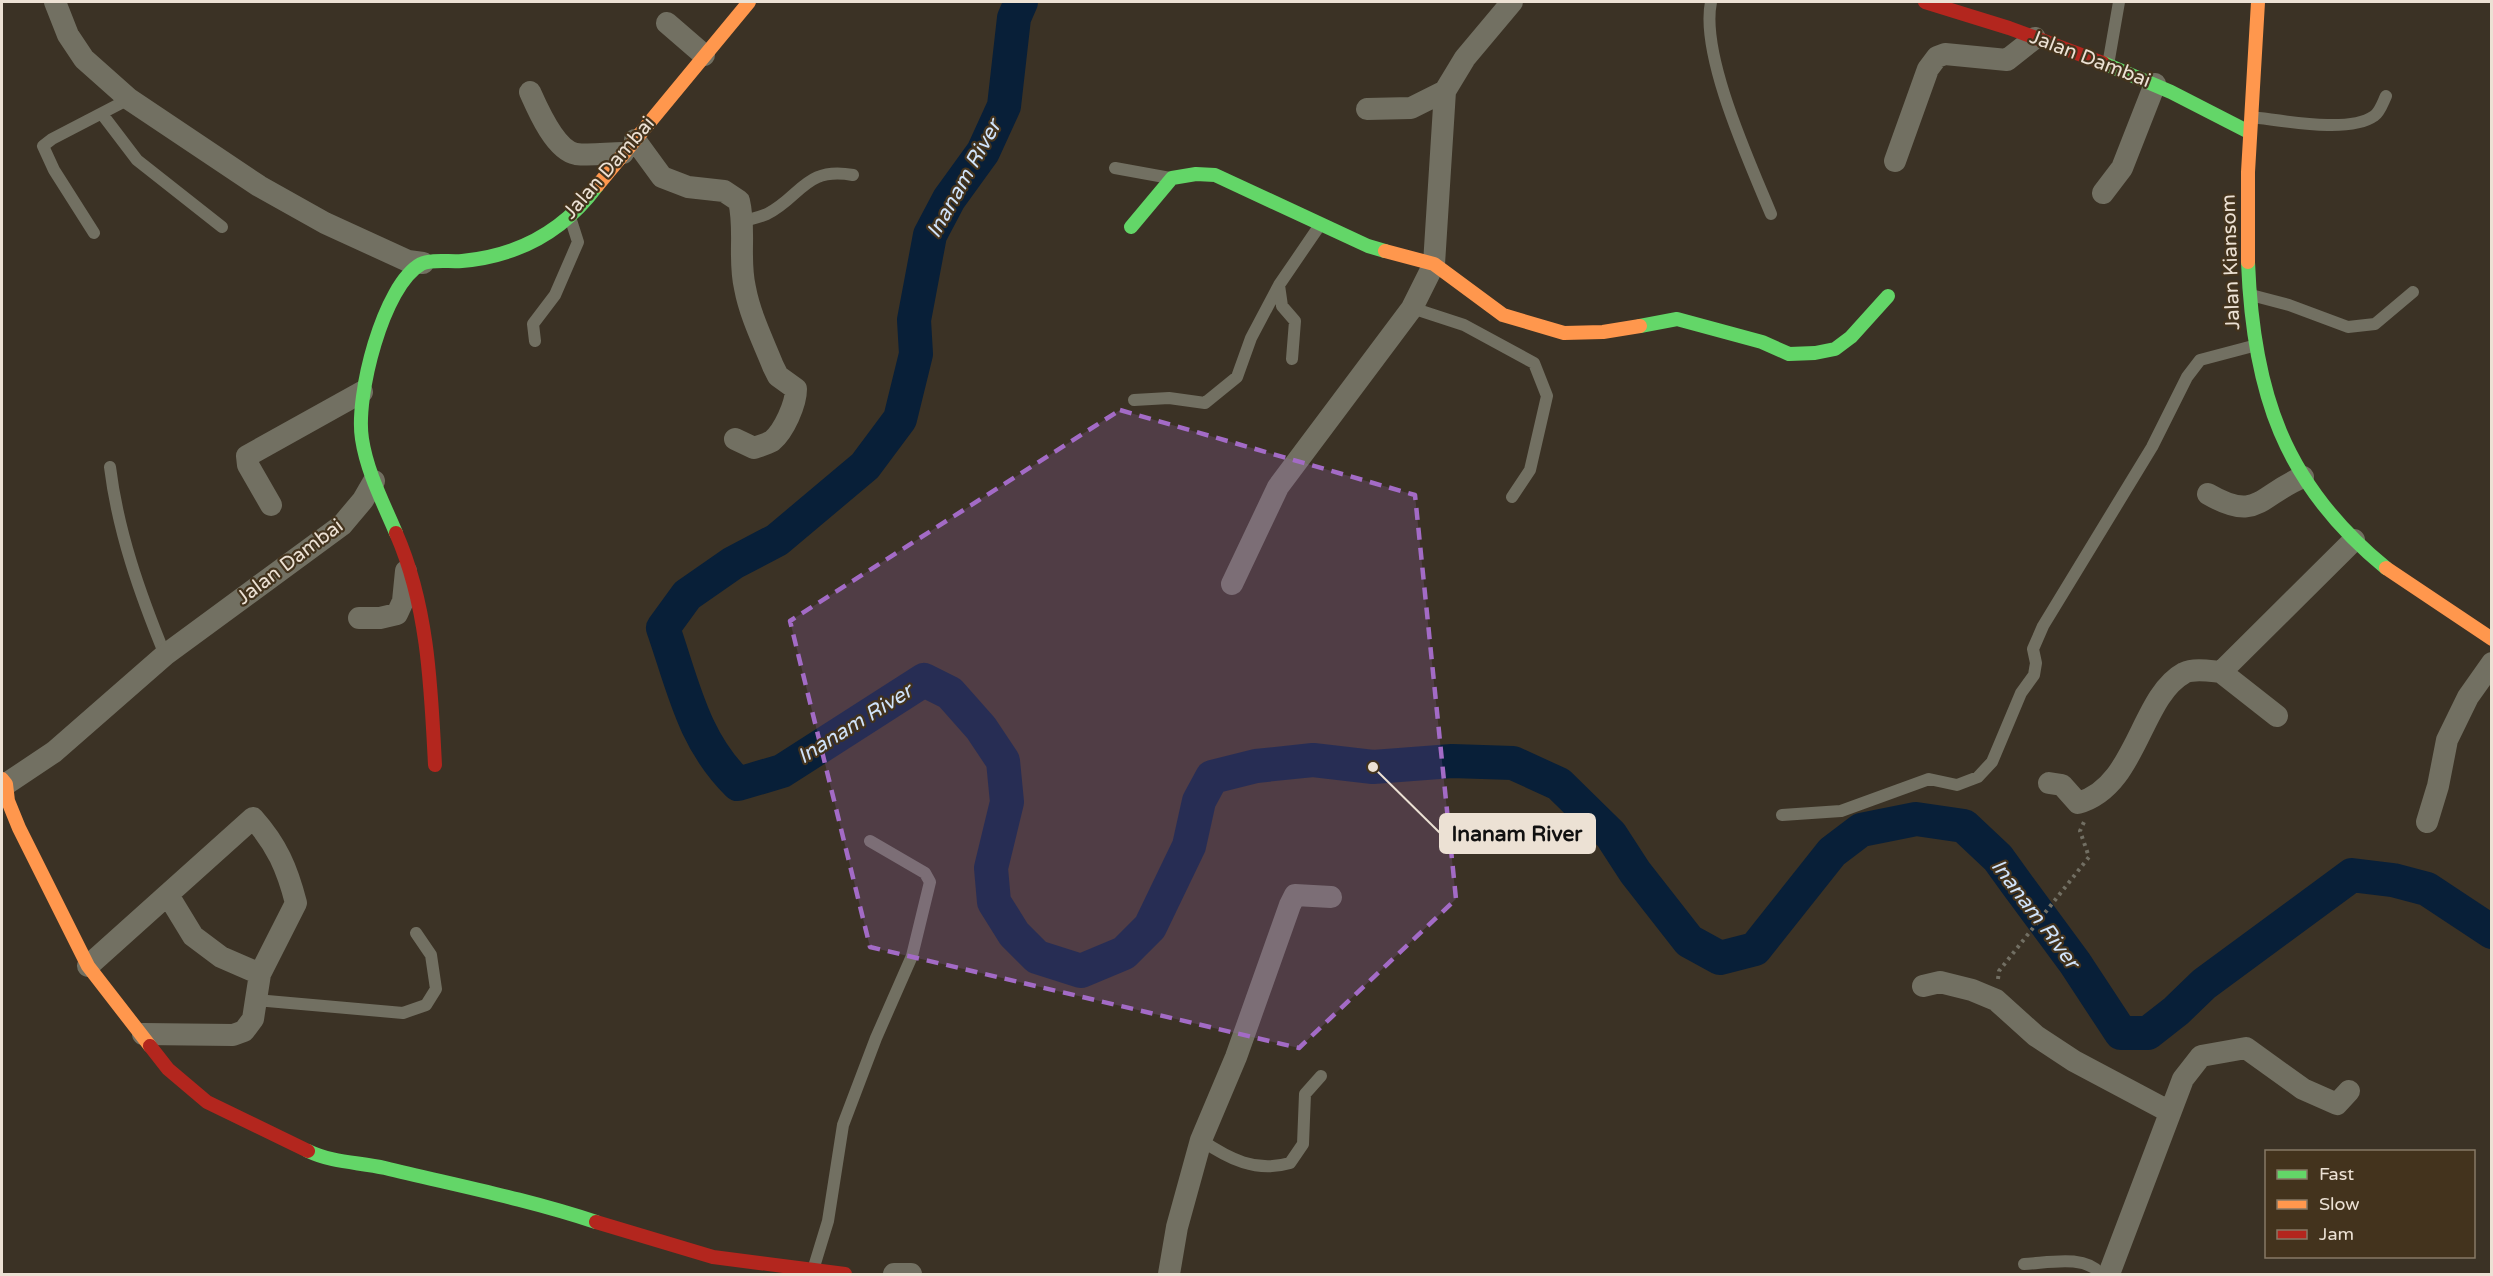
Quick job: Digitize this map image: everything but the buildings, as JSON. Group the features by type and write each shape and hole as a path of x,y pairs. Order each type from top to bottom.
{"street":[{"path":"55,2 68,35 84,59 129,99 259,186 316,218 400,258 423,263"},
{"name":"Jalan Dambai","path":"423,263 464,261 515,250 544,238 591,194 749,2"},
{"path":"1232,584 1278,487 1412,308 1434,264 1445,91 1465,58 1512,2"},
{"name":"Jalan Dambai","path":"1925,2 1993,21 2108,65 2155,84 2249,132"},
{"name":"Jalan Kiansom","path":"2258,2 2249,117 2247,293 2260,382 2274,422 2303,477 2354,540 2436,603 2492,639"},
{"path":"667,23 704,55"},
{"path":"1895,161 1929,69 1937,57 1945,54 2007,60 2035,38"},
{"path":"2103,193 2122,168 2155,84"},
{"path":"1367,109 1411,108 1445,91"},
{"path":"530,92 543,120 557,141 574,154 629,147 662,177 688,187 724,191 739,201 744,222 741,251 744,288 773,366 778,376 796,389 796,397 783,427 771,441 754,448 735,440"},
{"path":"1131,227 1172,178 1196,174 1215,175 1368,246 1434,264 1503,315 1564,333 1604,332 1677,320 1762,342 1789,354 1815,353 1835,348 1865,324 1888,296"},
{"path":"423,263 404,278 395,291 362,392 360,418 362,448 409,564 430,664 435,765"},
{"path":"271,505 248,465 247,456 362,392"},
{"path":"2208,494 2232,507 2253,507 2283,485 2303,477"},
{"name":"Jalan Dambai","path":"4,781 54,752 165,655 342,525 363,500 374,481"},
{"path":"2221,672 2354,540"},
{"path":"359,618 380,618 397,614 403,601 403,580 409,564"},
{"path":"2427,822 2438,786 2447,740 2468,697 2492,663"},
{"path":"2049,783 2062,785 2078,803 2091,799 2121,771 2165,692 2185,673 2203,670 2221,672 2277,716"},
{"path":"4,781 8,801 19,828 88,966 168,1069 207,1102 256,1129 325,1159 380,1167 557,1209 626,1233 713,1257 845,1275"},
{"path":"88,966 253,818 272,840 288,873 296,903 260,974 253,1019 244,1031 233,1035 143,1034"},
{"path":"168,895 193,936 221,957 260,974"},
{"path":"1169,1275 1177,1227 1201,1140 1236,1057 1295,895 1331,897"},
{"path":"1923,986 1940,982 1972,990 1996,1000 2036,1036 2074,1061 2170,1112"},
{"path":"2109,1275 2182,1079 2201,1056 2246,1048 2303,1089 2337,1104 2349,1092"},
{"path":"894,1275 911,1275"}],"lane":[{"path":"1711,2 1708,17 1715,58 1740,142 1771,214"},
{"path":"2108,65 2119,2"},
{"path":"2249,117 2328,124 2357,123 2376,115 2386,96"},
{"path":"94,233 54,170 43,146 52,138 129,99"},
{"path":"102,114 137,160 222,227"},
{"path":"1115,168 1172,178"},
{"path":"744,222 767,214 803,184 836,172 853,175"},
{"path":"535,341 533,324 555,295 578,242 569,215"},
{"path":"1134,400 1169,398 1205,402 1237,377 1251,338 1278,285 1320,224"},
{"path":"1278,285 1282,306 1295,321 1296,338 1292,359"},
{"path":"2247,293 2289,305 2348,327 2375,324 2413,292"},
{"path":"1412,308 1464,325 1534,363 1547,396 1530,470 1512,497"},
{"path":"1782,815 1841,812 1929,779 1957,784 1978,777 1992,762 2021,693 2034,675 2036,663 2033,649 2043,626 2152,447 2187,377 2200,360 2253,346"},
{"path":"110,467 115,510 143,602 165,655"},
{"path":"813,1271 828,1221 843,1125 876,1038 912,956 930,882 924,873 870,841"},
{"path":"256,1000 403,1013 426,1005 436,989 431,955 416,933"},
{"path":"1201,1140 1227,1158 1256,1167 1277,1167 1290,1163 1303,1143 1305,1094 1321,1076"},
{"path":"2024,1264 2080,1262 2095,1268 2101,1275"}],"path":[{"path":"1999,971 2089,857 2080,831 2091,799"}],"highlighted area":[{"path":"1120,410 1415,495 1456,899 1299,1048 870,947 790,621"}],"waterway":[{"name":"Inanam River","path":"1021,2 1014,18 1004,106 983,152 949,199 930,235 914,320 916,354 900,419 865,466 777,540 733,563 687,595 663,628 691,711 700,730 710,749 738,784 782,771 924,680 950,693 981,728 1003,761 1007,802 991,868 994,902 1014,934 1037,957 1081,971 1124,953 1150,927 1189,846 1199,801 1212,777 1256,766 1313,760 1373,767 1452,761 1513,763 1559,784 1611,835 1635,872 1689,941 1720,958 1755,949 1832,852 1861,830 1916,819 1964,826 1998,858 2075,963 2121,1033 2148,1033 2176,1011 2204,984 2352,875 2393,880 2427,889 2492,932"}],"traffic: fast":[{"path":"2103,63 2171,92 2249,132"},
{"path":"1131,227 1172,178 1196,174 1215,175 1368,246 1385,251"},
{"path":"396,533 368,463 362,439 361,420 363,397 375,344 395,294 407,276 421,264 462,261 502,254 538,239 569,216 597,186"},
{"path":"2248,262 2257,352 2280,432 2298,468 2322,503 2351,536 2386,568"},
{"path":"1640,326 1677,319 1762,342 1789,354 1815,353 1835,349 1851,337 1888,296"},
{"path":"308,1151 336,1160 385,1168 544,1206 596,1222"}],"traffic: slow":[{"path":"597,186 749,2"},
{"path":"2248,262 2248,172 2258,2"},
{"path":"1385,251 1434,264 1503,315 1564,333 1603,332 1640,326"},
{"path":"2386,568 2492,639"},
{"path":"2,779 6,784 8,801 19,828 88,966 150,1046"}],"traffic: jam":[{"path":"1925,2 2009,28 2103,63"},
{"path":"396,533 415,589 426,647 435,765"},
{"path":"150,1046 168,1069 207,1102 308,1151"},
{"path":"596,1222 713,1257 845,1274"}],"place":[{"name":"Inanam River","path":"1373,767"}]}
